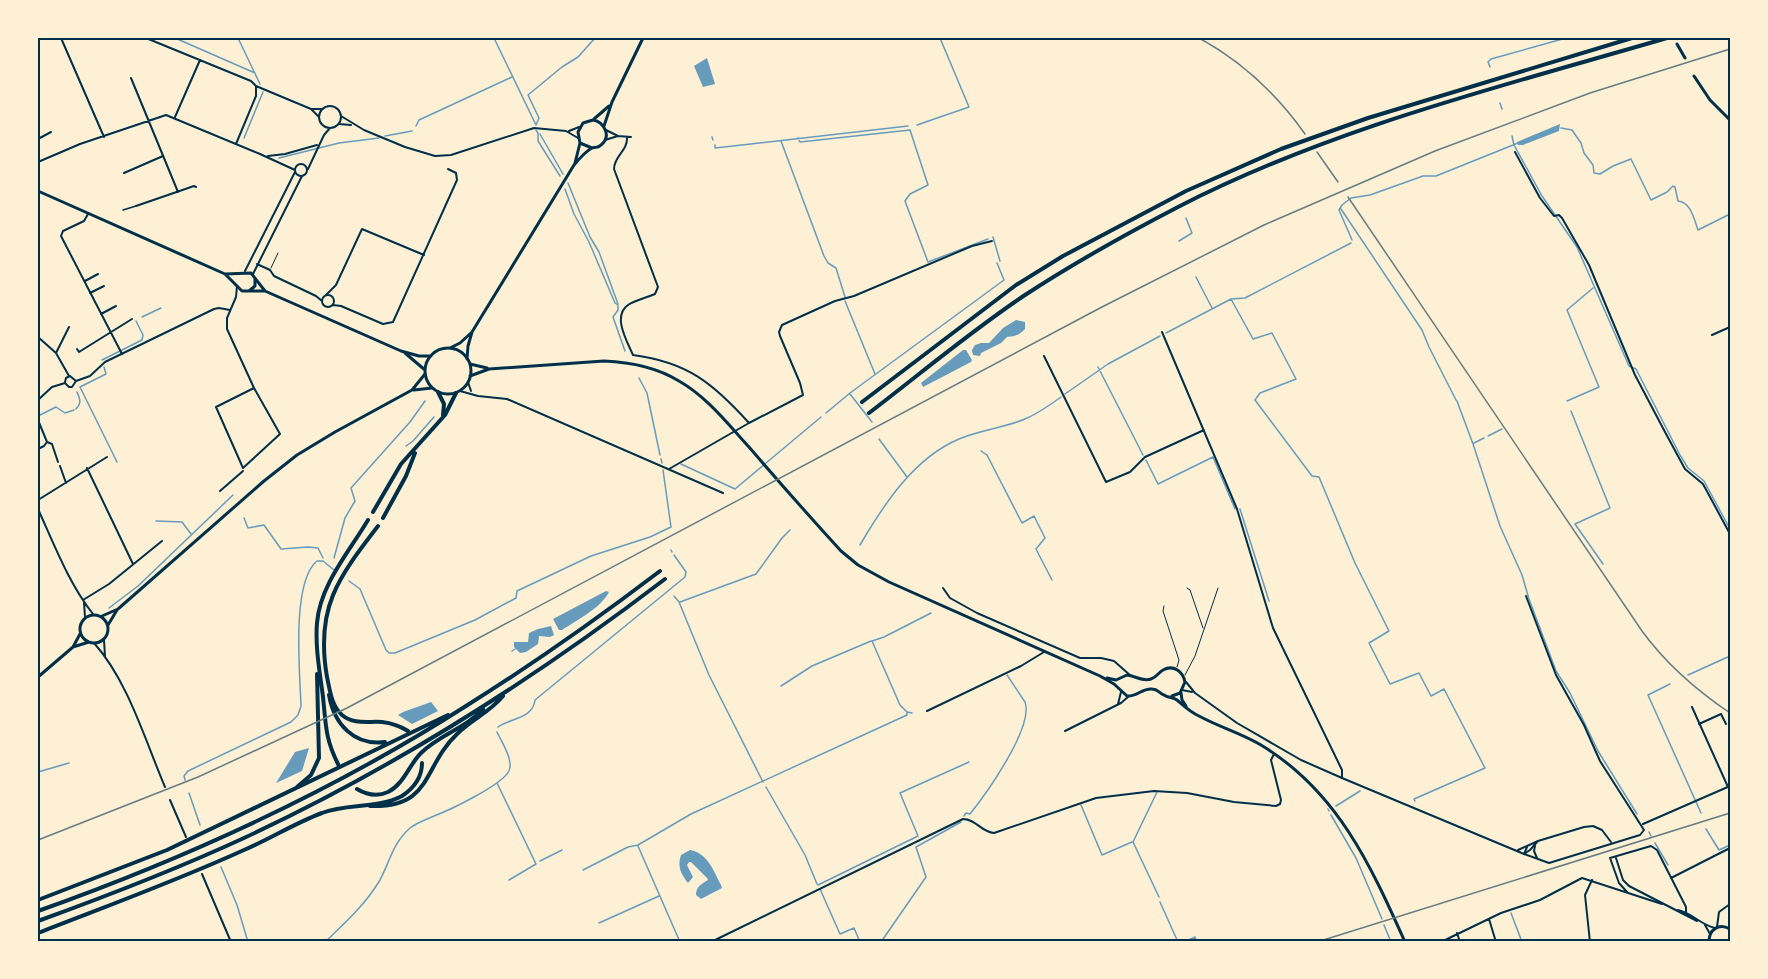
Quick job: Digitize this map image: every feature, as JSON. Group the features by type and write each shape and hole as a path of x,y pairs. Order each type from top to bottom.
{"highway":[{"path":"862,402 1017,285 1063,255 1186,191 1240,166 1318,135 1430,98 1632,38"},
{"path":"869,413 1023,296 1178,206 1251,172 1307,150 1431,107 1667,38"},
{"path":"438,392 444,404 442,419"},
{"path":"373,512 401,464 442,419 458,392"},
{"path":"383,518 406,476 416,449"},
{"path":"289,792 308,779 319,758 317,624 325,592 368,520"},
{"path":"378,526 340,579 328,604 324,634 332,712 348,733 357,739 371,743 394,740"},
{"path":"38,911 127,878 239,830 355,771 465,707 592,622 660,571"},
{"path":"38,921 122,890 261,830 358,781 506,693 596,631 665,579"},
{"path":"318,658 325,729 329,744 339,764"},
{"path":"328,677 333,701 343,716 359,722 390,723 408,731"},
{"path":"357,805 391,805 414,795 423,785 452,739 489,711 506,693"},
{"path":"357,789 372,795 390,791 427,748 475,717 485,706"},
{"path":"38,900 167,850 465,707"},
{"path":"38,933 184,876 322,813 387,801 404,794 417,782 422,771 422,763"}],"main road":[{"path":"401,351 425,372 432,388 438,392 447,394 458,392 468,382 470,376 468,346 472,332 574,165 592,148 601,146 605,140 605,128 612,102 644,38"},
{"path":"1677,44 1685,58"},
{"path":"1694,76 1710,100 1731,120"},
{"path":"592,148 580,142 579,127 585,121 593,120 612,102"},
{"path":"593,120 605,128"},
{"path":"574,165 580,142"},
{"path":"38,191 225,274 246,291 265,291 401,351 419,356 431,356"},
{"path":"225,274 244,272 253,274 265,291"},
{"path":"237,285 236,278 244,272"},
{"path":"246,291 255,285 255,279"},
{"path":"412,390 425,372 431,356 439,350 448,349 460,343 472,332"},
{"path":"448,349 460,352 468,361 489,369"},
{"path":"470,376 489,369 587,362 629,363 655,369 678,380 722,417 843,553 858,565 889,582 1100,676 1113,680 1131,676 1149,680 1157,677 1165,669 1176,669 1185,679 1182,700 1190,711"},
{"path":"73,647 104,640 108,633 108,625 118,609 264,481 297,455 412,390 432,388"},
{"path":"38,677 73,647 85,618 93,614 102,616 118,609"},
{"path":"102,616 108,625"},
{"path":"80,634 91,643"},
{"path":"1100,676 1131,696 1142,690 1154,689 1190,711 1245,736 1274,754 1302,776 1329,803 1344,823 1365,857 1405,942"},
{"path":"1120,690 1122,678"},
{"path":"1170,697 1182,691"},
{"path":"1709,942 1710,934 1716,927 1723,926 1731,929"}],"street":[{"path":"61,38 105,137"},
{"path":"146,38 201,59 251,81 256,86 311,109 319,117 320,122 330,128"},
{"path":"175,117 201,59"},
{"path":"131,78 178,192"},
{"path":"236,144 257,93 256,86"},
{"path":"311,109 334,107 341,116 354,125 405,147 435,156 451,155 529,129 566,131 579,127"},
{"path":"319,117 323,109"},
{"path":"38,162 164,116 175,117 290,166 302,176"},
{"path":"339,123 341,116"},
{"path":"253,274 302,176 307,173 315,158 324,135 339,123 354,125"},
{"path":"324,126 324,135"},
{"path":"605,128 618,136"},
{"path":"566,131 578,138"},
{"path":"38,139 51,132"},
{"path":"605,140 618,136 631,137"},
{"path":"627,137 626,147 616,160 614,167 658,287 655,294 626,306 622,313 622,327 633,355 669,363 699,376 721,393 749,423"},
{"path":"266,156 283,155 316,146"},
{"path":"1515,152 1540,198 1554,216 1559,215 1576,241 1635,375 1685,469 1703,484 1731,534"},
{"path":"124,173 163,156"},
{"path":"290,166 304,164 315,158"},
{"path":"304,164 308,169"},
{"path":"244,272 297,165"},
{"path":"257,264 270,270 274,276 316,296 326,307 341,306 380,323 390,323 394,320 457,180 456,173 448,169"},
{"path":"123,210 196,187"},
{"path":"88,214 84,221 63,231 61,235 120,352"},
{"path":"274,215 280,218"},
{"path":"322,301 333,288 362,229 424,255"},
{"path":"667,468 803,395 801,383 780,336 782,325 836,300 854,296 972,246 992,241"},
{"path":"84,281 98,274"},
{"path":"237,285 236,297 227,318 227,329 254,388 280,434 243,468 216,407 254,388"},
{"path":"90,293 104,286"},
{"path":"333,288 333,305"},
{"path":"236,297 246,291"},
{"path":"316,296 334,299 341,306"},
{"path":"101,314 117,306"},
{"path":"65,383 72,387 76,381 86,378 120,352 218,308 230,310"},
{"path":"77,349 80,352 132,319"},
{"path":"56,353 69,327"},
{"path":"1712,335 1731,327"},
{"path":"1162,332 1238,509 1273,628 1342,770 1342,778"},
{"path":"38,337 56,353 69,376"},
{"path":"1044,356 1106,482 1131,472 1145,457 1204,430"},
{"path":"69,376 74,376 76,381"},
{"path":"38,400 52,387 65,383 69,376"},
{"path":"468,382 473,393"},
{"path":"458,392 507,399 723,493"},
{"path":"38,420 47,442 52,444 66,483"},
{"path":"38,449 47,442"},
{"path":"38,500 107,457"},
{"path":"87,468 133,564"},
{"path":"220,491 243,471"},
{"path":"38,509 83,602 93,614"},
{"path":"83,602 162,541"},
{"path":"943,588 950,598 969,609 1080,658 1111,659 1121,665 1131,676"},
{"path":"1185,679 1195,693 1260,737 1301,760 1549,863 1640,835 1644,829 1600,761 1584,725 1556,675 1526,596"},
{"path":"83,602 85,618"},
{"path":"104,640 105,656"},
{"path":"91,643 105,656 122,687 165,787"},
{"path":"1038,655 1039,650"},
{"path":"927,711 1045,652"},
{"path":"1121,665 1122,678"},
{"path":"1118,704 1120,690"},
{"path":"1182,691 1195,693"},
{"path":"1065,731 1131,696"},
{"path":"1643,824 1729,787 1692,707"},
{"path":"1699,724 1722,714 1726,724"},
{"path":"711,942 963,819 971,820 984,831 994,833 1101,797 1154,791 1187,793 1234,802 1276,806 1281,800 1271,760 1274,754"},
{"path":"170,800 186,837"},
{"path":"1516,850 1590,826 1602,830 1610,843"},
{"path":"1524,854 1538,841"},
{"path":"1534,846 1534,854 1539,860"},
{"path":"1627,892 1615,875 1610,860 1649,846 1653,847 1686,908 1686,913"},
{"path":"1524,854 1527,847"},
{"path":"1671,879 1731,848"},
{"path":"1614,857 1625,883 1705,925 1716,927 1719,912 1731,904"},
{"path":"201,874 231,942"},
{"path":"1606,885 1613,882 1615,875"},
{"path":"1441,942 1489,919 1540,900 1582,878 1660,904 1665,903"},
{"path":"1590,942 1585,895 1592,880"},
{"path":"1678,910 1697,921"},
{"path":"1489,919 1496,942"},
{"path":"1705,925 1710,934"},
{"path":"1457,933 1460,942"}],"lane":[{"path":"270,270 278,254"},
{"path":"1187,588 1190,590 1204,630"},
{"path":"1185,679 1218,588"},
{"path":"1164,606 1163,610 1179,660 1176,669"}],"water":[{"path":"707,58 715,84 703,87 694,66"},
{"path":"1560,124 1559,131 1518,145 1517,142"},
{"path":"1016,320 1025,322 1023,331 1007,337 1001,343 981,353 980,356 973,355 972,350 975,345 989,343 1003,328"},
{"path":"966,350 971,362 923,387 921,383"},
{"path":"606,591 609,592 595,608 559,630 553,619"},
{"path":"551,626 554,635 539,636 538,644 526,652 520,653 514,647 514,642 528,642 529,633"},
{"path":"431,702 438,711 412,724 398,715 403,712"},
{"path":"309,748 302,771 276,783 295,752"},
{"path":"690,850 706,859 722,888 701,899 696,895 697,890 708,880 707,878 689,862 687,865 693,877 688,883 680,867 681,855"}],"waterway":[{"path":"175,38 255,73"},
{"path":"238,38 260,84"},
{"path":"494,38 536,125"},
{"path":"536,125 539,118 528,95 578,57 595,38"},
{"path":"917,125 969,107 940,38"},
{"path":"1490,67 1488,62 1491,59 1566,38"},
{"path":"416,126 419,120 512,77"},
{"path":"244,138 263,92"},
{"path":"1500,103 1502,109"},
{"path":"715,145 715,148 908,126"},
{"path":"1561,128 1572,130 1593,165 1594,173 1600,174 1631,159 1651,200 1667,192 1673,186 1675,187 1678,201 1689,208 1698,230 1730,214"},
{"path":"536,130 538,141 560,176"},
{"path":"798,138 800,142 910,130 928,185 910,194 905,201 928,262 988,239"},
{"path":"385,136 412,131"},
{"path":"540,134 563,174"},
{"path":"1512,136 1514,145 1542,196 1577,247 1629,366 1636,369 1680,455 1688,468 1704,481 1730,529"},
{"path":"279,158 339,143 379,138"},
{"path":"781,141 824,256 828,263 836,268 845,297"},
{"path":"1352,240 1339,210 1351,198 1370,195 1423,176 1436,176 1518,143"},
{"path":"568,183 590,237 599,252 618,304"},
{"path":"565,189 574,214 589,242 615,303 618,305 618,310 613,317 625,351"},
{"path":"1341,209 1422,330 1456,400"},
{"path":"1179,241 1192,233 1186,218"},
{"path":"993,237 1000,261"},
{"path":"1166,333 1231,299 1245,298 1351,243"},
{"path":"826,413 1004,280 997,263"},
{"path":"1196,277 1212,308"},
{"path":"1567,401 1599,387 1567,310 1593,288"},
{"path":"1231,299 1253,339 1272,333 1296,379 1260,393 1255,400 1312,476 1319,477 1355,563 1389,631 1369,643 1390,684 1419,673 1431,696 1444,689 1485,768 1414,799 1415,801"},
{"path":"845,301 875,374"},
{"path":"142,317 161,308"},
{"path":"102,360 142,340 143,335 136,321"},
{"path":"1065,394 1108,364 1160,336"},
{"path":"104,367 106,374 80,387 117,462"},
{"path":"1098,367 1143,455"},
{"path":"639,378 647,393 660,455"},
{"path":"76,409 80,401 77,392"},
{"path":"850,394 872,422"},
{"path":"860,545 890,498 914,470 928,458 959,439 1030,417 1061,397"},
{"path":"334,558 345,518 355,501 351,488 410,422 425,401"},
{"path":"1457,401 1500,526 1522,575 1556,671 1570,693 1598,751 1637,814"},
{"path":"38,416 56,407 65,413 74,410"},
{"path":"1571,411 1610,508 1575,524 1603,564"},
{"path":"406,446 434,417"},
{"path":"681,464 735,489 821,417"},
{"path":"1488,436 1502,429"},
{"path":"1474,443 1484,438"},
{"path":"879,439 907,477"},
{"path":"981,451 987,455 1022,523 1034,516 1045,538 1036,549 1052,580"},
{"path":"1146,460 1158,484 1213,457 1235,509"},
{"path":"661,459 662,463"},
{"path":"349,581 360,589 386,650 389,653 395,653 475,620 516,598 517,591 591,556 650,537 671,527 663,470"},
{"path":"109,608 138,586 233,495"},
{"path":"1240,509 1269,601"},
{"path":"244,518 248,528 264,525 281,549 318,548 323,558"},
{"path":"156,521 182,522 191,534"},
{"path":"680,602 756,574 790,530"},
{"path":"498,727 526,715 535,700 685,577 686,572 674,555"},
{"path":"185,780 184,776 188,771 291,722 298,715 301,706 299,629 303,588 309,572 317,561 323,561 334,570"},
{"path":"674,596 679,602 709,675 763,782"},
{"path":"912,713 907,712 900,705 872,641 931,613"},
{"path":"781,686 812,666 871,641"},
{"path":"1688,675 1730,656"},
{"path":"964,816 966,813 970,814 987,792 1007,760 1022,727 1026,713 1025,702 1007,675"},
{"path":"1670,684 1648,695 1701,813"},
{"path":"583,870 628,847 638,845 691,814 907,715 907,712"},
{"path":"325,942 368,897 380,880 396,846 410,828 475,796 497,783 509,771 510,762 497,732"},
{"path":"818,885 918,836 900,793 969,762"},
{"path":"38,772 69,763"},
{"path":"497,783 536,864 509,880"},
{"path":"766,787 805,855 817,884"},
{"path":"1336,806 1360,791"},
{"path":"1157,792 1133,842 1159,897"},
{"path":"189,793 200,825"},
{"path":"1081,805 1102,855 1132,842"},
{"path":"1331,815 1356,858 1382,919"},
{"path":"881,942 926,877 916,847 961,822"},
{"path":"1706,829 1719,850 1730,845"},
{"path":"1649,832 1651,836"},
{"path":"1655,843 1668,865"},
{"path":"638,846 680,942"},
{"path":"540,861 562,850"},
{"path":"221,867 237,905 248,942"},
{"path":"820,889 840,934 854,928 860,942"},
{"path":"599,923 659,896"},
{"path":"1160,902 1178,942"},
{"path":"1511,913 1522,942"},
{"path":"1384,925 1391,942"},
{"path":"1184,942 1195,937 1197,942"}],"railway":[{"path":"1199,38 1230,57 1258,80 1305,134"},
{"path":"38,840 198,777 347,708 1100,308 1264,225 1435,151 1590,93 1730,49"},
{"path":"1317,152 1338,182"},
{"path":"1348,197 1642,631 1682,676 1730,713"},
{"path":"1317,942 1730,813"}]}
